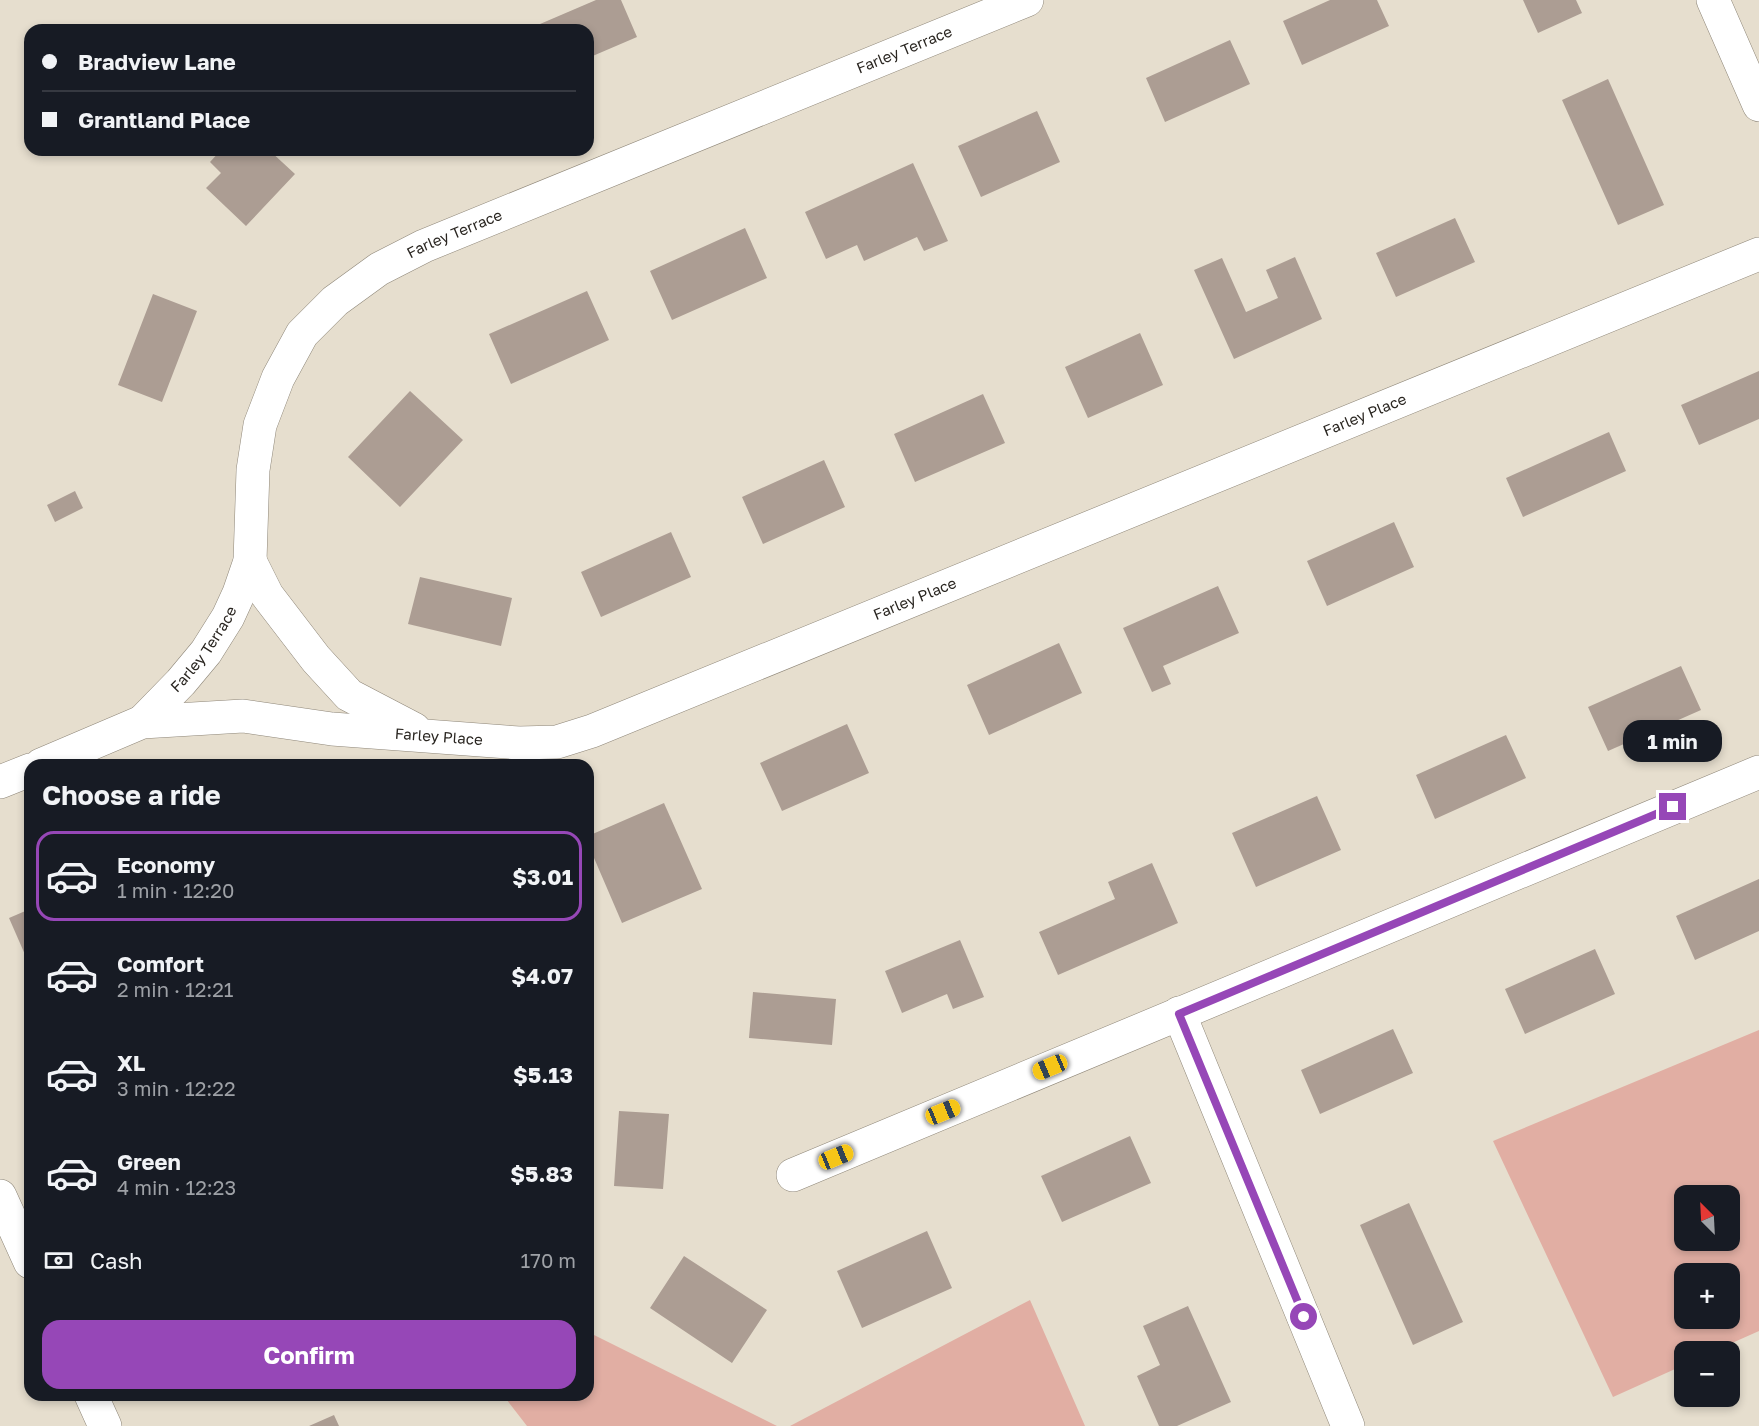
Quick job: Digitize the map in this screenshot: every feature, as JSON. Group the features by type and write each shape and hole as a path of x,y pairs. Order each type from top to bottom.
{"street":[{"name":"Farley Terrace","path":"142,722 207,652 228,617 250,561 253,471 260,425 278,378 302,334 335,301 379,269 424,246 1027,0"},
{"path":"1713,0 1759,105"},
{"name":"Farley Place","path":"55,759 142,722 243,716 332,729 528,743 557,742 592,731 1759,254"},
{"path":"250,561 267,595 316,659 349,695 425,735"},
{"path":"0,782 24,772"},
{"path":"793,1175 1759,772"},
{"path":"1179,1014 1348,1426"},
{"path":"4,1214 24,1251"},
{"path":"94,1401 105,1426"}],"shaded area":[{"path":"1759,1030 1759,1331 1736,1341 1674,1341 1674,1370 1613,1397 1493,1141"},
{"path":"1030,1300 1085,1426 790,1426"},
{"path":"594,1335 777,1426 527,1426 508,1401 594,1401"}],"building":[{"path":"596,0 621,0 637,37 594,55 594,24 540,24"},
{"path":"1330,0 1377,0 1389,26 1302,65 1283,21"},
{"path":"1523,0 1576,0 1582,13 1538,33"},
{"path":"1230,40 1250,84 1165,122 1146,78"},
{"path":"1608,79 1664,205 1618,225 1562,100"},
{"path":"1037,111 1060,162 981,197 958,146"},
{"path":"216,156 276,156 295,174 246,226 206,188 221,173 210,162"},
{"path":"913,163 948,241 924,251 917,237 864,261 857,245 826,259 805,212"},
{"path":"1455,218 1475,262 1396,297 1376,253"},
{"path":"745,228 767,278 672,320 650,271"},
{"path":"1295,257 1322,319 1234,359 1194,270 1222,258 1246,312 1278,298 1266,270"},
{"path":"587,291 609,340 511,384 489,334"},
{"path":"153,294 197,311 162,402 118,385"},
{"path":"1140,333 1163,385 1088,418 1065,367"},
{"path":"1759,371 1759,419 1699,445 1681,405"},
{"path":"410,391 463,440 400,507 348,457"},
{"path":"983,394 1005,443 915,482 894,434"},
{"path":"1609,432 1626,471 1523,517 1506,478"},
{"path":"824,460 845,507 763,544 742,497"},
{"path":"75,491 83,508 55,522 47,505"},
{"path":"1394,522 1414,567 1327,606 1307,561"},
{"path":"671,532 691,577 601,617 581,572"},
{"path":"420,577 512,598 501,646 408,624"},
{"path":"1218,586 1239,633 1163,666 1171,684 1152,692 1123,628"},
{"path":"1059,643 1082,693 989,735 967,685"},
{"path":"1681,666 1701,710 1608,751 1588,707"},
{"path":"847,724 869,773 782,811 760,763"},
{"path":"1506,735 1526,778 1435,819 1416,775"},
{"path":"1317,796 1341,850 1256,887 1232,833"},
{"path":"664,803 702,889 622,923 594,858 594,833"},
{"path":"1152,863 1178,923 1058,975 1039,932 1115,899 1108,882"},
{"path":"1759,879 1759,931 1695,960 1676,916"},
{"path":"24,912 24,952 9,918"},
{"path":"960,940 984,997 953,1009 947,994 902,1013 885,971"},
{"path":"1595,949 1615,994 1525,1034 1505,989"},
{"path":"753,992 836,999 832,1045 749,1038"},
{"path":"1393,1029 1413,1073 1320,1114 1301,1070"},
{"path":"619,1111 669,1114 663,1189 614,1186"},
{"path":"1130,1136 1151,1183 1062,1222 1041,1176"},
{"path":"1409,1203 1463,1322 1413,1345 1360,1225"},
{"path":"927,1231 952,1288 862,1328 837,1271"},
{"path":"684,1256 767,1310 732,1363 650,1308"},
{"path":"1188,1306 1231,1402 1177,1426 1159,1426 1137,1376 1160,1365 1143,1326"},
{"path":"334,1415 339,1426 309,1426"}],"route":[{"path":"1304,1317 1179,1014 1673,807"}]}
